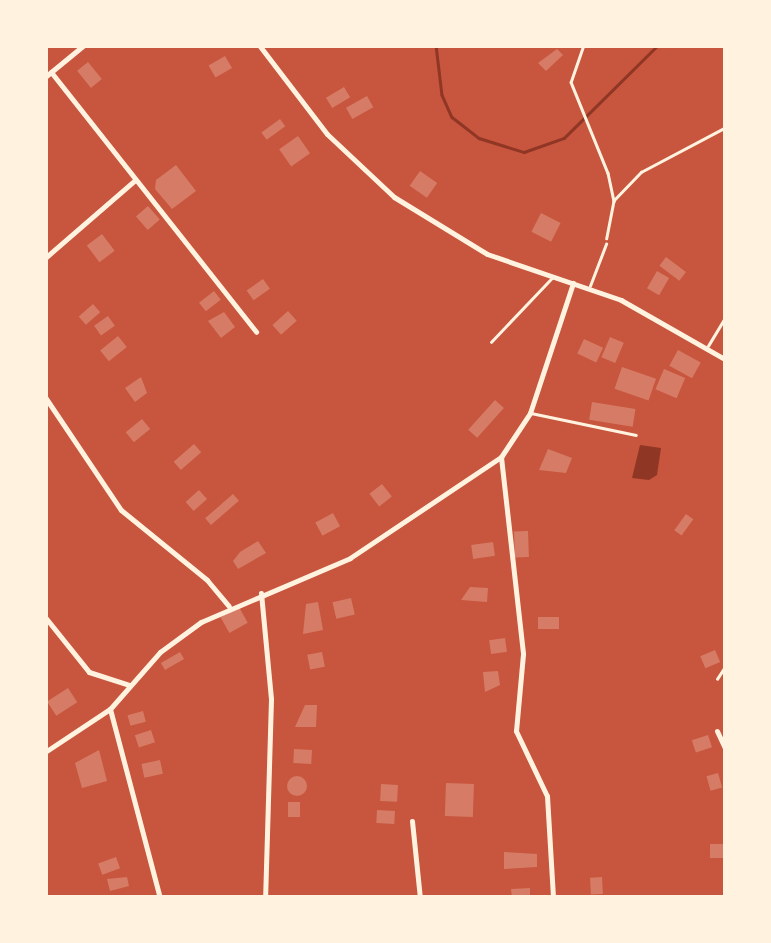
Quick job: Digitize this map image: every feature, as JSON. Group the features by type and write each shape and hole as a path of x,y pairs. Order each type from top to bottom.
{"street":[{"path":"84,45 48,74 256,332"},
{"path":"259,45 317,123 379,186 488,254 590,287 708,346 726,360"},
{"path":"45,258 135,180"},
{"path":"45,752 110,709 178,638 229,606 350,558 501,457 530,412 573,282"},
{"path":"45,396 127,518 207,580 229,606"},
{"path":"501,457 523,654 516,731 547,796 553,898"},
{"path":"261,593 270,700 265,898"},
{"path":"45,618 88,672 129,685"},
{"path":"110,709 160,898"},
{"path":"716,730 726,750"},
{"path":"412,821 420,898"}],"lane":[{"path":"590,287 606,244"},
{"path":"491,342 553,277"},
{"path":"708,346 726,316"},
{"path":"530,412 636,436"},
{"path":"717,680 726,665"}],"path":[{"path":"584,45 572,74 579,114 592,138 614,201 606,244"},
{"path":"614,201 641,172 726,127"}],"shaded area":[{"path":"640,445 661,448 657,475 649,480 632,478"}],"building":[{"path":"557,49 563,55 546,71 538,63"},
{"path":"225,56 232,68 216,78 209,66"},
{"path":"88,62 102,79 91,88 77,71"},
{"path":"344,87 350,97 332,108 326,98"},
{"path":"367,96 373,107 352,119 346,108"},
{"path":"280,119 285,126 267,140 261,133"},
{"path":"298,136 310,153 291,166 279,149"},
{"path":"176,165 196,191 172,209 155,189 156,180"},
{"path":"420,171 437,183 427,198 410,186"},
{"path":"148,206 160,220 148,230 136,216"},
{"path":"541,213 561,223 551,242 531,232"},
{"path":"102,234 115,251 99,262 87,245"},
{"path":"666,257 686,272 679,281 659,266"},
{"path":"657,271 669,278 659,295 647,288"},
{"path":"263,279 270,289 253,300 247,290"},
{"path":"214,291 221,300 206,311 199,303"},
{"path":"93,304 100,312 86,325 79,316"},
{"path":"288,311 297,321 281,335 272,325"},
{"path":"224,312 235,327 221,338 208,321"},
{"path":"108,316 115,326 101,336 94,326"},
{"path":"118,336 127,347 109,361 100,350"},
{"path":"610,337 624,343 615,363 601,357"},
{"path":"584,339 603,348 596,362 577,354"},
{"path":"678,350 701,363 692,378 669,366"},
{"path":"622,367 656,379 649,400 615,389"},
{"path":"664,369 685,378 677,398 655,389"},
{"path":"141,377 147,393 135,402 125,388"},
{"path":"495,400 504,408 477,438 468,430"},
{"path":"592,402 635,409 633,427 589,420"},
{"path":"142,419 150,429 134,442 126,432"},
{"path":"194,444 201,452 181,470 174,462"},
{"path":"548,449 572,458 566,473 539,470"},
{"path":"382,484 392,497 379,506 369,494"},
{"path":"199,490 207,499 194,511 186,502"},
{"path":"233,494 239,501 211,525 205,518"},
{"path":"333,513 340,526 322,536 315,522"},
{"path":"686,514 693,519 682,535 674,530"},
{"path":"514,531 528,531 529,557 515,557"},
{"path":"258,541 266,553 238,569 233,561"},
{"path":"493,542 495,556 473,559 471,545"},
{"path":"470,587 488,588 487,602 461,600"},
{"path":"351,598 355,615 336,619 332,602"},
{"path":"318,602 323,630 303,634 306,604"},
{"path":"239,607 248,623 229,633 221,617"},
{"path":"538,617 559,617 559,629 538,629"},
{"path":"505,638 507,652 491,654 489,640"},
{"path":"715,650 720,662 705,668 700,656"},
{"path":"180,652 184,659 165,670 161,663"},
{"path":"322,652 325,667 310,670 307,655"},
{"path":"498,671 500,685 485,692 483,672"},
{"path":"68,688 77,702 56,716 47,702"},
{"path":"305,705 317,705 316,727 295,727"},
{"path":"143,711 146,722 130,726 128,715"},
{"path":"151,730 155,742 139,748 135,735"},
{"path":"708,735 712,747 696,753 692,740"},
{"path":"294,749 312,750 311,764 293,763"},
{"path":"99,750 107,781 82,788 75,763"},
{"path":"160,760 163,774 144,778 141,764"},
{"path":"718,773 722,787 711,791 706,776"},
{"path":"297,776 307,786 297,796 287,786"},
{"path":"446,783 474,784 473,817 445,816"},
{"path":"381,784 398,785 397,802 380,801"},
{"path":"288,802 300,802 300,817 288,817"},
{"path":"377,810 395,811 394,824 376,823"},
{"path":"710,844 726,844 726,858 710,858"},
{"path":"504,852 537,854 537,867 504,869"},
{"path":"116,857 120,868 102,875 98,863"},
{"path":"127,877 129,886 110,891 107,879"},
{"path":"602,877 603,894 591,895 590,878"},
{"path":"530,888 530,898 512,898 511,889"}],"waterway":[{"path":"436,45 442,95 452,117 479,138 524,152 564,138 658,45"}]}
